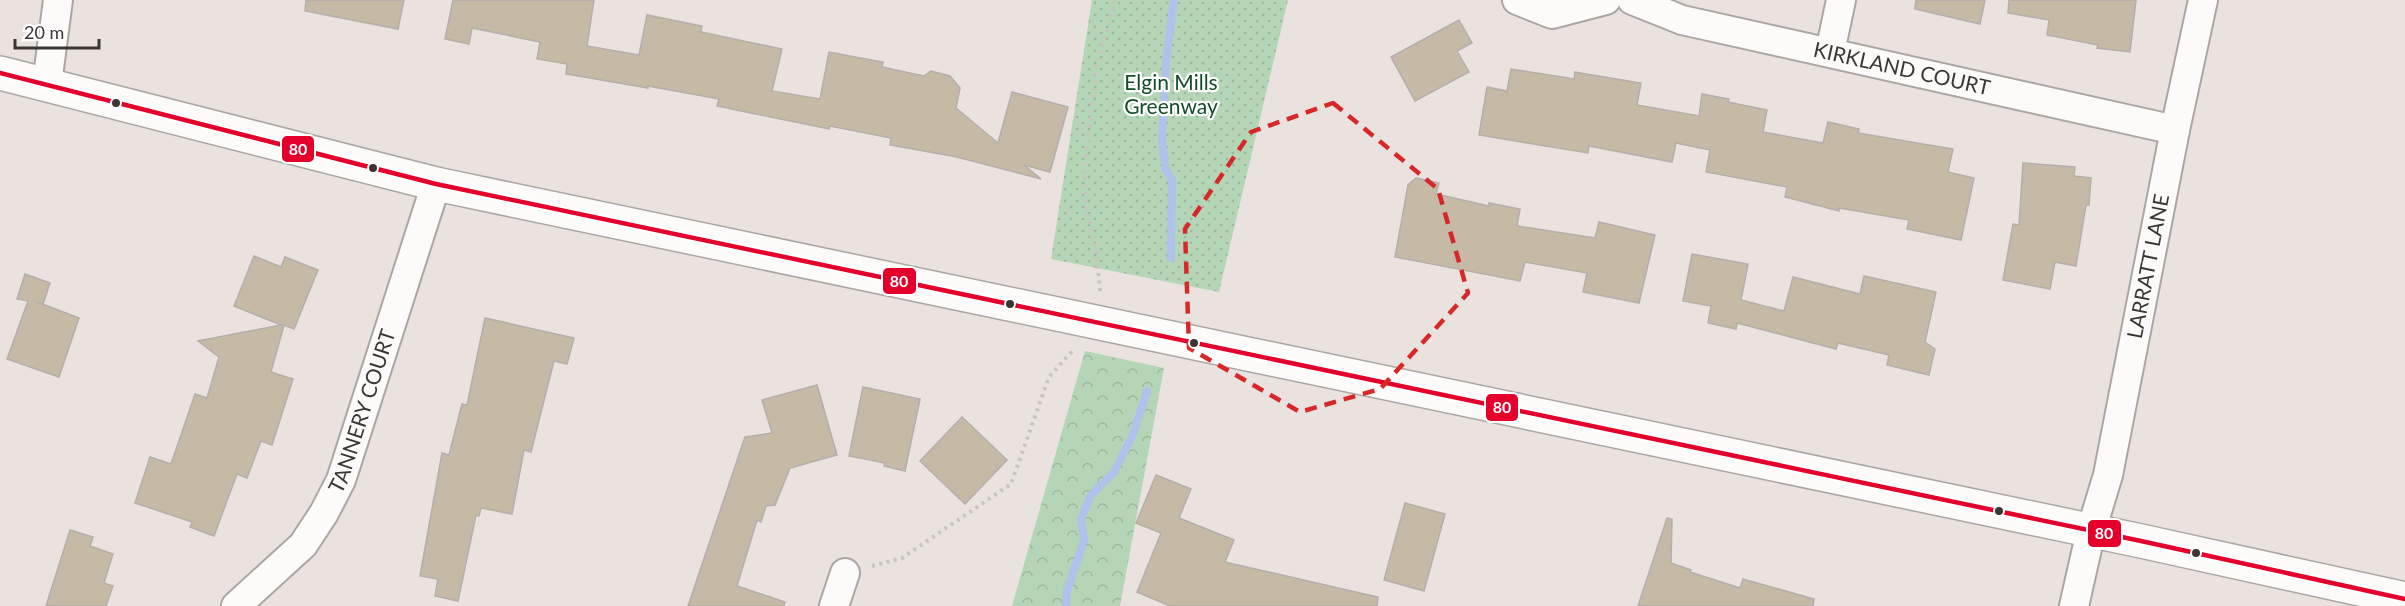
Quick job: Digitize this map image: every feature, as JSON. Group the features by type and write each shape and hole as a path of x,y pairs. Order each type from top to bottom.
{"main road":[{"path":"0,73 436,184 2405,599"}],"street":[{"path":"47,84 58,0"},
{"path":"1517,0 1552,14 1606,0"},
{"name":"KIRKLAND COURT","path":"1632,0 1682,20 2175,130"},
{"path":"1830,52 1841,0"},
{"name":"LARRATT LANE","path":"2073,606 2091,531 2108,475 2175,130 2203,0"},
{"name":"TANNERY COURT","path":"236,606 303,545 324,513 341,480 436,184"},
{"path":"834,606 845,573"}],"path":[{"path":"1108,295 1101,292 1096,249 1086,205 1084,171 1097,65 1115,0"},
{"path":"845,573 902,558 1011,484 1049,377 1079,344"}],"highlighted area":[{"path":"1333,103 1438,189 1468,293 1380,389 1300,412 1189,348 1185,229 1251,132"}],"green space":[{"name":"Elgin Mills Greenway","path":"1092,0 1288,0 1219,292 1051,259"},
{"path":"1085,351 1164,368 1120,606 1012,606"}],"building":[{"path":"306,0 404,0 398,29 305,11"},
{"path":"453,0 594,0 587,46 639,55 647,15 702,26 701,32 782,49 772,91 820,99 829,52 883,62 882,67 924,76 931,71 950,76 960,88 956,108 998,143 1012,92 1068,107 1050,172 1024,165 1041,179 957,157 890,145 891,138 830,126 829,129 717,106 719,99 566,74 567,64 537,59 540,42 472,28 469,44 445,39"},
{"path":"1916,0 1985,0 1980,24 1915,9"},
{"path":"2009,0 2136,0 2130,52 2097,48 2098,45 2047,35 2049,20 2008,13"},
{"path":"1459,20 1472,43 1457,51 1469,72 1415,101 1391,57"},
{"path":"1511,69 1574,79 1575,72 1641,83 1637,105 1699,116 1702,94 1729,99 1728,102 1767,110 1763,132 1823,143 1828,122 1859,129 1858,133 1953,149 1948,172 1974,178 1961,240 1907,229 1909,220 1839,208 1839,211 1785,197 1787,187 1706,172 1710,150 1676,143 1672,162 1589,146 1588,153 1479,135 1487,87 1507,91"},
{"path":"2023,163 2075,167 2074,176 2091,178 2089,205 2086,205 2076,266 2055,262 2050,289 2003,280 2013,224 2019,225"},
{"path":"1416,178 1439,183 1436,194 1489,206 1489,203 1520,209 1517,226 1595,238 1599,222 1655,235 1639,303 1583,292 1587,273 1525,262 1520,281 1395,257 1408,185"},
{"path":"1692,254 1748,264 1741,300 1784,311 1793,277 1860,294 1864,276 1936,292 1925,342 1935,349 1929,375 1887,365 1889,355 1838,343 1836,349 1737,323 1736,329 1708,323 1711,306 1683,301"},
{"path":"254,256 281,267 285,257 318,270 294,329 284,325 271,372 293,379 272,445 261,441 247,478 237,474 214,536 190,527 192,522 135,503 150,457 171,464 195,394 207,398 219,357 198,341 281,325 234,306"},
{"path":"25,274 50,283 43,304 37,302 79,318 59,377 7,359 28,301 17,299"},
{"path":"485,318 574,338 567,364 554,361 531,452 524,450 512,514 481,508 479,516 476,515 458,601 435,596 438,579 420,576 442,453 449,455 462,404 467,405"},
{"path":"817,385 837,455 790,468 775,505 766,506 761,522 757,520 737,586 785,602 784,606 688,606 745,437 772,433 762,400"},
{"path":"863,387 920,399 905,471 884,466 885,463 849,456"},
{"path":"962,417 1007,460 965,504 920,461"},
{"path":"1156,475 1191,489 1179,518 1234,540 1225,562 1378,597 1377,606 1170,606 1137,592 1161,533 1136,523"},
{"path":"1405,503 1445,514 1424,591 1384,580"},
{"path":"1667,518 1672,519 1671,563 1691,570 1690,572 1740,588 1743,579 1814,599 1813,606 1638,606"},
{"path":"70,530 93,537 90,546 113,554 104,583 113,586 106,606 46,606"}],"waterway":[{"path":"1171,258 1172,180 1165,168 1162,140 1166,61 1174,0"},
{"path":"1066,606 1067,591 1084,540 1081,519 1091,495 1114,472 1132,437 1147,391"}],"transit line":[{"name":"80","path":"0,73 436,184 2141,541 2405,599"}]}
